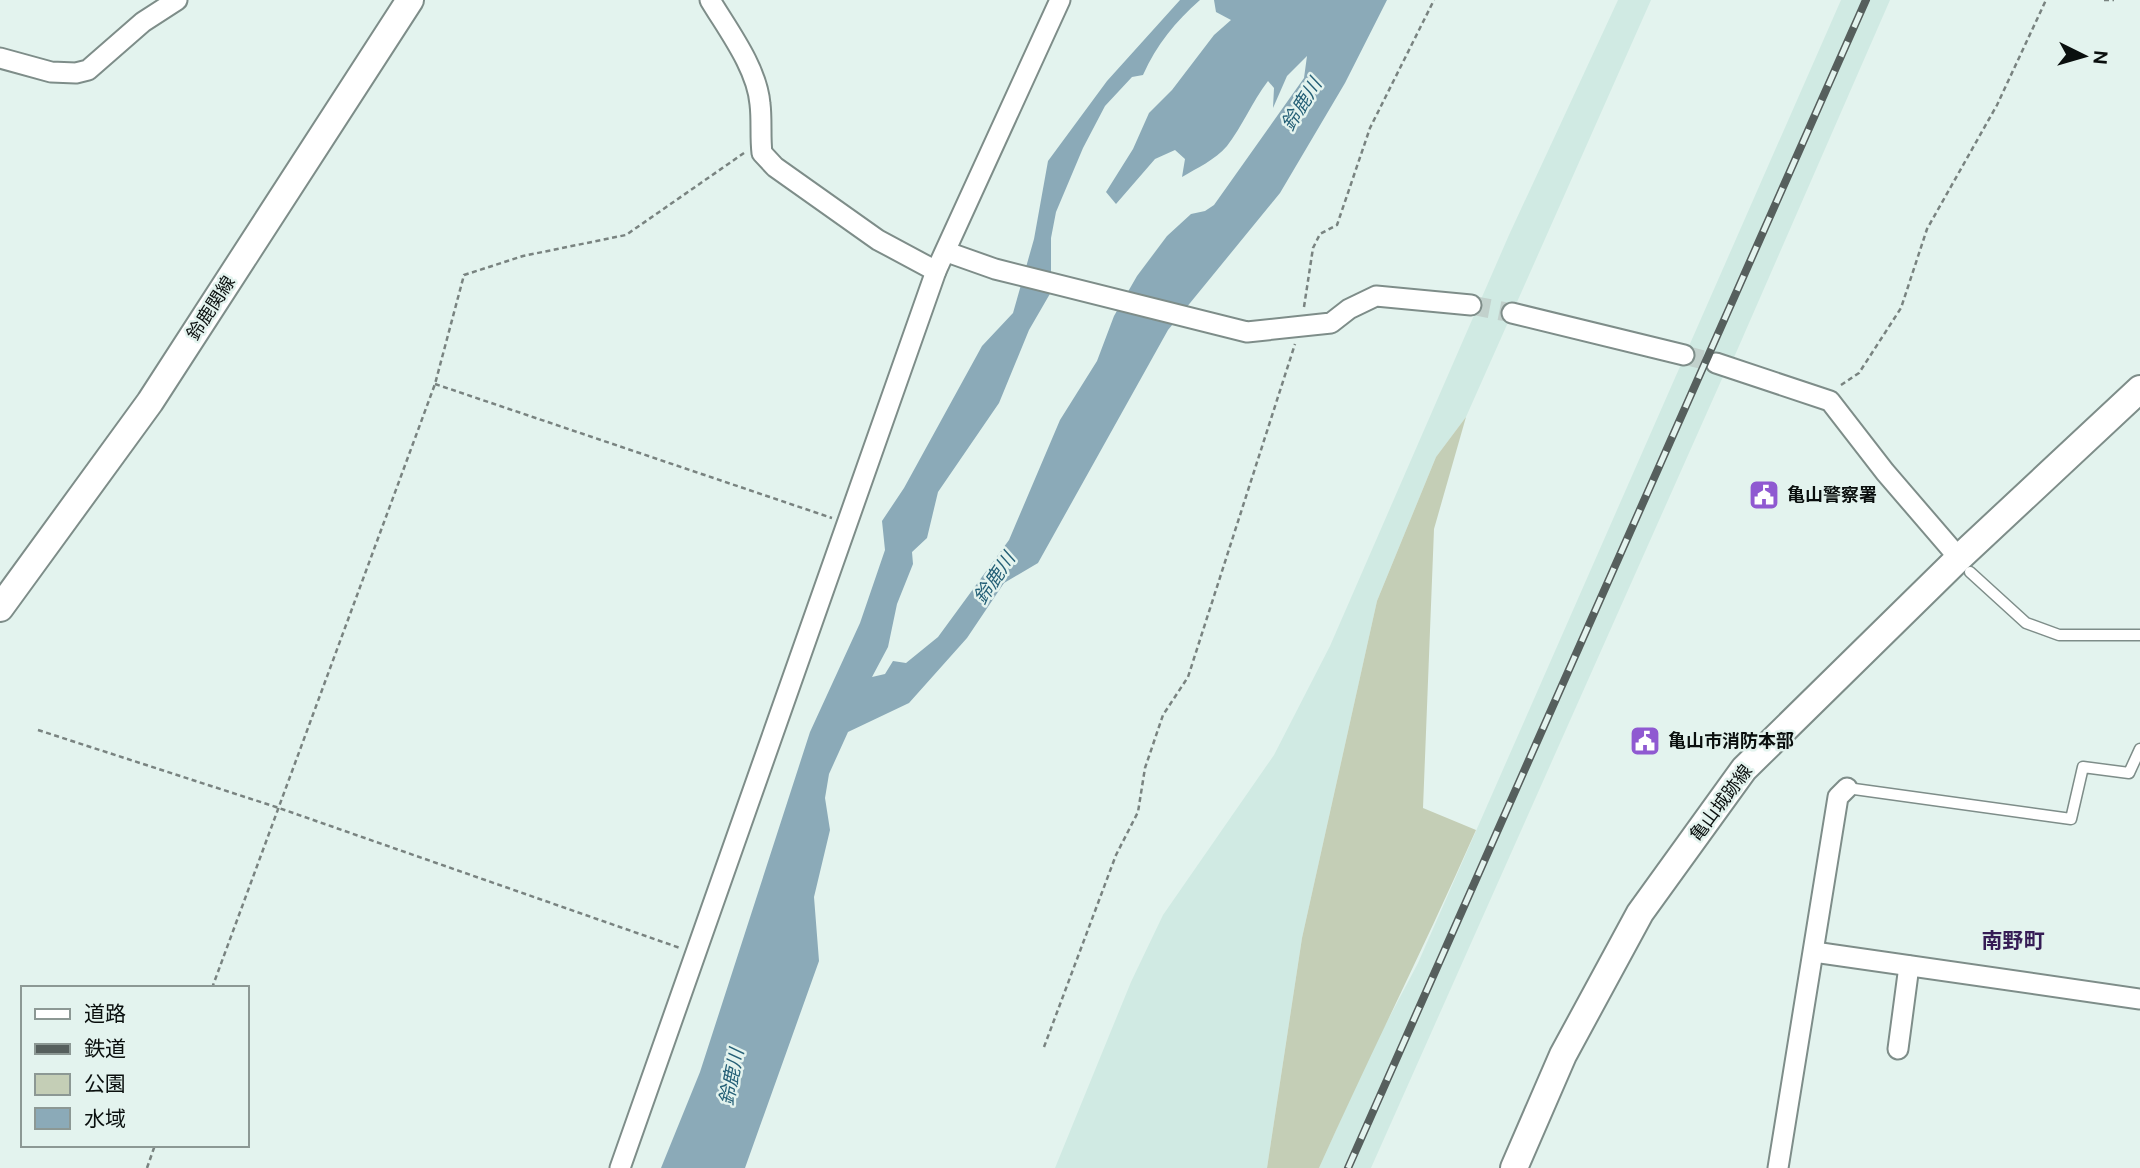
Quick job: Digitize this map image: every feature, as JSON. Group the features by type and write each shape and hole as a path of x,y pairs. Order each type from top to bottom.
{"main road":[{"name":"鈴鹿関線","path":"0,608 150,402 410,0"},
{"name":"亀山城跡線","path":"1514,1168 1563,1055 1640,913 1744,769 1965,565 2140,389"}],"street":[{"path":"0,58 51,72 76,73 88,69 143,22 177,0"},
{"path":"710,0 754,82 760,102 762,153 775,167 878,240 936,271"},
{"path":"620,1168 845,522 936,271 955,256 1060,0"},
{"path":"955,256 1247,332 1331,323 1349,309 1376,296 1471,305"},
{"path":"1512,313 1684,355"},
{"path":"1716,363 1830,401 1885,472 1965,565"},
{"path":"1778,1168 1838,797 1847,788"},
{"path":"1814,952 2140,999"},
{"path":"1898,1049 1909,966"}],"lane":[{"path":"1965,565 2026,624 2059,635 2140,635"},
{"path":"1847,788 2071,819 2083,767 2129,773 2140,749"}],"path":[{"path":"1044,1047 1116,855 1138,812 1145,768 1163,715 1188,677 1300,327 1313,248 1320,234 1337,225 1370,128 1434,0"},
{"path":"1830,401 1840,386 1859,373 1895,320 1927,229 1997,105 2046,0"},
{"path":"2104,0 2114,0"},
{"path":"213,986 276,807 435,384 464,275 523,256 626,235 760,141"},
{"path":"435,384 845,522"},
{"path":"38,730 276,807 696,953"},
{"path":"147,1168 155,1147"}],"shaded area":[{"path":"1618,0 1651,0 1466,417 1436,457 1377,601 1302,938 1267,1168 1055,1168 1131,982 1163,915 1274,755 1330,646 1509,235"},
{"path":"1841,0 1890,0 1732,362 1725,372 1371,1168 1319,1168 1371,1052 1418,963"}],"green space":[{"path":"1466,417 1434,529 1423,808 1476,830 1319,1168 1267,1168 1302,938 1377,601 1436,457"}],"water":[{"name":"鈴鹿川","path":"1180,0 1200,0 1167,34 1143,75 1132,77 1105,106 1083,148 1056,212 1051,238 1051,292 1029,330 999,403 938,492 927,538 912,552 913,564 897,604 888,647 872,677 885,674 893,661 906,663 938,637 1009,540 1060,420 1097,361 1114,316 1137,276 1167,236 1191,214 1205,211 1214,205 1304,78 1307,56 1287,76 1273,108 1274,88 1268,81 1232,139 1217,155 1182,177 1185,159 1175,150 1155,159 1116,204 1106,192 1133,149 1149,113 1172,90 1214,35 1231,20 1216,12 1214,0 1387,0 1345,83 1280,193 1168,330 1038,563 1004,583 967,638 909,703 848,732 829,774 825,798 830,830 814,897 819,961 745,1168 661,1168 700,1072 810,732 860,623 885,550 882,521 904,488 982,346 1013,313 1034,239 1048,161 1107,81"}],"tunnel":[{"path":"1471,305 1512,313"},
{"path":"1684,355 1716,363"}],"railway":[{"path":"1348,1168 1866,0"}],"place":[{"name":"亀山警察署","path":"1764,495"},
{"name":"亀山市消防本部","path":"1645,741"}],"district":[{"name":"南野町","path":"2013,941"}]}
